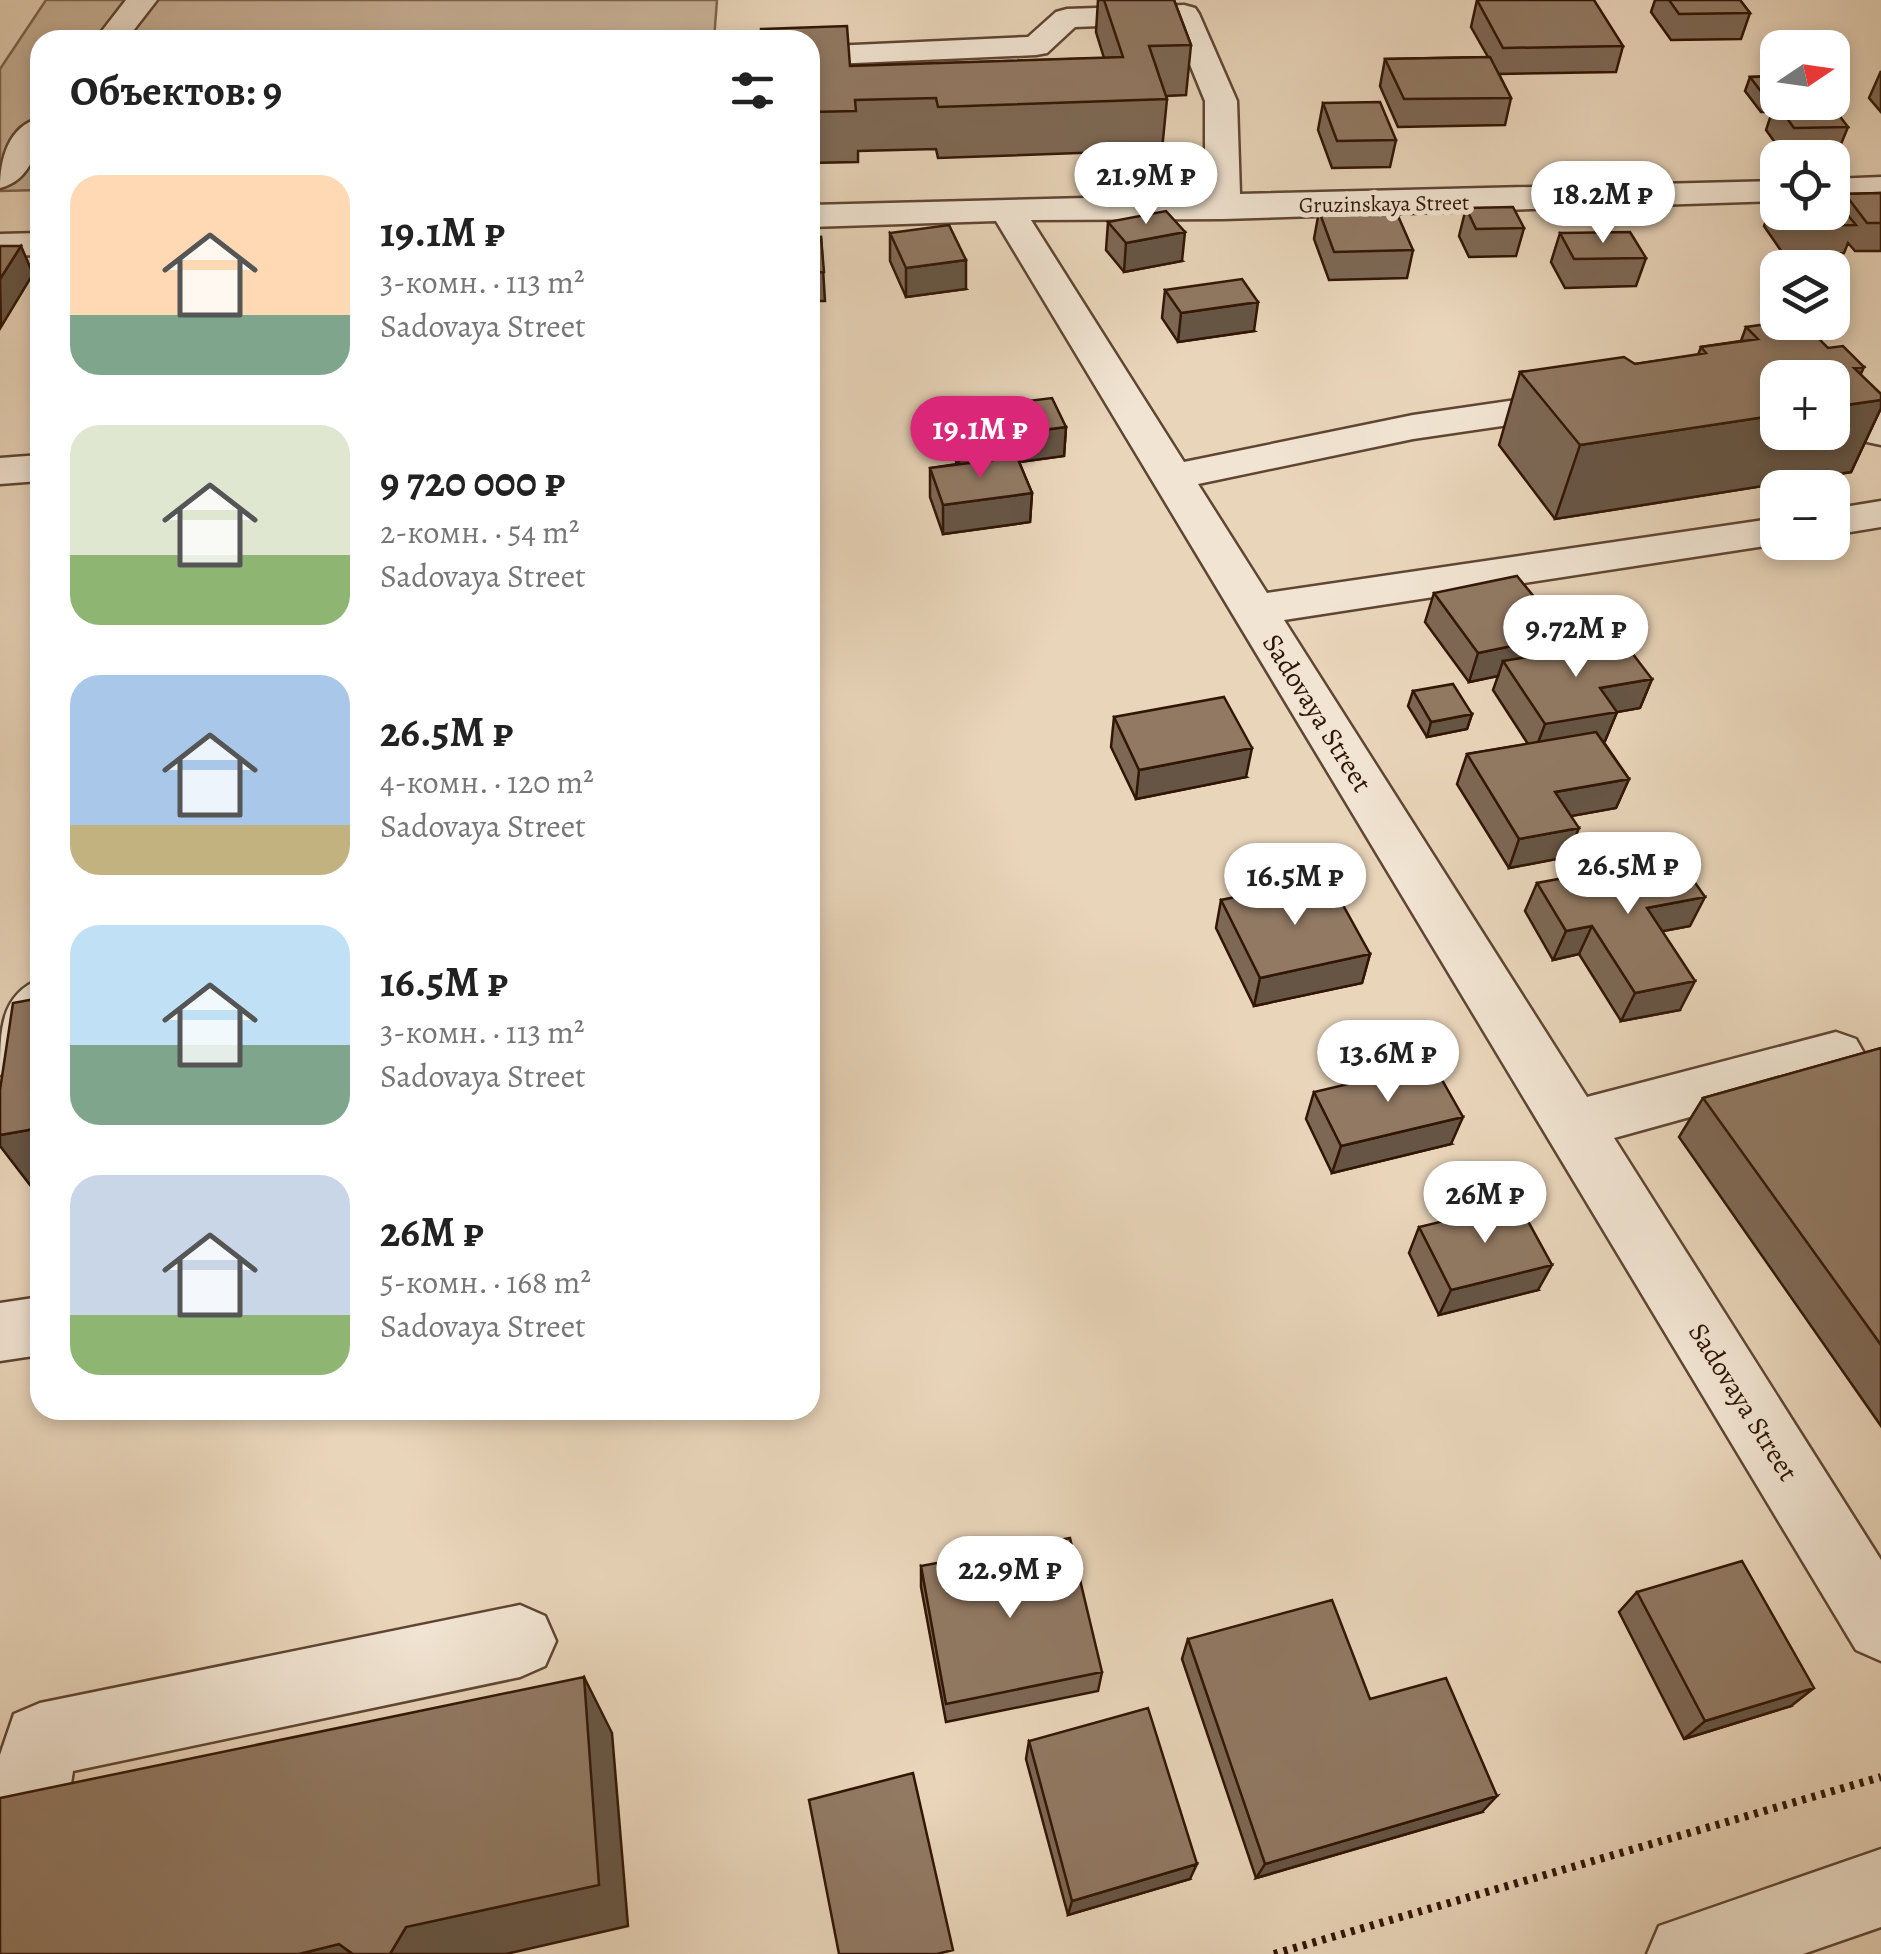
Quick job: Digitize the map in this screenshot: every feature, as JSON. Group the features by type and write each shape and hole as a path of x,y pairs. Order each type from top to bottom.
{"street":[{"path":"118,30 142,0"},
{"path":"820,56 1036,46 1068,18 1184,14 1221,100 1223,208"},
{"path":"0,178 30,140"},
{"path":"1850,188 1881,187"},
{"name":"Gruzinskaya Street","path":"820,216 1760,192"},
{"name":"Sadovaya Street","path":"1006,209 1881,1625"},
{"path":"0,245 30,244"},
{"path":"1172,476 1413,428 1620,397"},
{"path":"1850,404 1881,434"},
{"path":"0,471 30,469"},
{"path":"1850,519 1881,514"},
{"path":"1253,610 1760,533"},
{"path":"0,1052 30,1014"},
{"path":"1572,1125 1836,1055"},
{"path":"0,1332 30,1328"},
{"path":"4,1954 40,1740 520,1641"},
{"path":"1686,1954 1881,1888"}],"path":[{"path":"1274,1954 1881,1777"}],"shaded area":[{"path":"46,0 717,0 715,30 30,30 30,190 0,191 0,69"}],"building":[{"path":"1104,0 1174,0 1191,45 1149,46 1167,99 938,107 936,98 855,100 856,111 820,112 820,30 761,29 847,26 850,66 1123,57"},
{"path":"1477,0 1594,0 1623,46 1503,48"},
{"path":"1669,0 1740,0 1750,13 1679,14"},
{"path":"1490,57 1511,98 1404,99 1385,59"},
{"path":"1750,77 1760,77 1760,90"},
{"path":"1380,102 1396,140 1337,141 1323,103"},
{"path":"1788,120 1843,120 1848,127 1794,128"},
{"path":"1881,193 1881,223 1867,223 1850,201 1850,194"},
{"path":"1513,207 1524,228 1476,229 1466,208"},
{"path":"1395,209 1413,250 1334,252 1319,211"},
{"path":"1166,211 1185,232 1126,243 1108,222"},
{"path":"949,225 966,260 906,268 890,233"},
{"path":"1630,232 1646,258 1574,259 1560,233"},
{"path":"820,237 821,237 824,272 820,272"},
{"path":"0,246 21,246 0,279"},
{"path":"1242,279 1258,302 1181,313 1165,290"},
{"path":"1760,325 1760,340 1820,340 1828,348 1843,346 1864,367 1854,368 1881,394 1881,400 1850,404 1850,360 1760,360 1760,418 1580,445 1520,372 1624,357 1635,364 1706,353 1701,347 1758,339 1746,327"},
{"path":"1052,398 1066,427 959,441 948,411"},
{"path":"1017,457 1032,493 943,505 930,468"},
{"path":"1517,576 1565,635 1478,653 1434,593"},
{"path":"1623,641 1652,679 1600,688 1617,712 1545,724 1503,661"},
{"path":"1453,684 1472,714 1431,722 1413,691"},
{"path":"1224,697 1252,748 1139,770 1114,717"},
{"path":"1596,732 1629,779 1555,792 1579,828 1519,839 1467,754"},
{"path":"1677,857 1705,897 1647,908 1695,981 1635,993 1592,926 1566,931 1537,883"},
{"path":"1328,878 1370,954 1260,978 1221,900"},
{"path":"30,1000 30,1130 0,1135 0,1090 13,1003"},
{"path":"1881,1048 1881,1345 1703,1098"},
{"path":"1433,1064 1463,1117 1341,1146 1314,1092"},
{"path":"1518,1203 1552,1265 1451,1290 1419,1227"},
{"path":"1070,1538 1102,1672 946,1704 921,1566"},
{"path":"1742,1561 1814,1688 1705,1721 1637,1592"},
{"path":"1332,1600 1370,1699 1446,1678 1497,1796 1265,1864 1188,1639"},
{"path":"584,1677 599,1885 406,1927 390,1954 353,1954 339,1944 299,1954 0,1954 0,1798"},
{"path":"1148,1708 1197,1864 1072,1901 1029,1741"},
{"path":"913,1773 953,1950 937,1954 839,1954 809,1800"}]}
